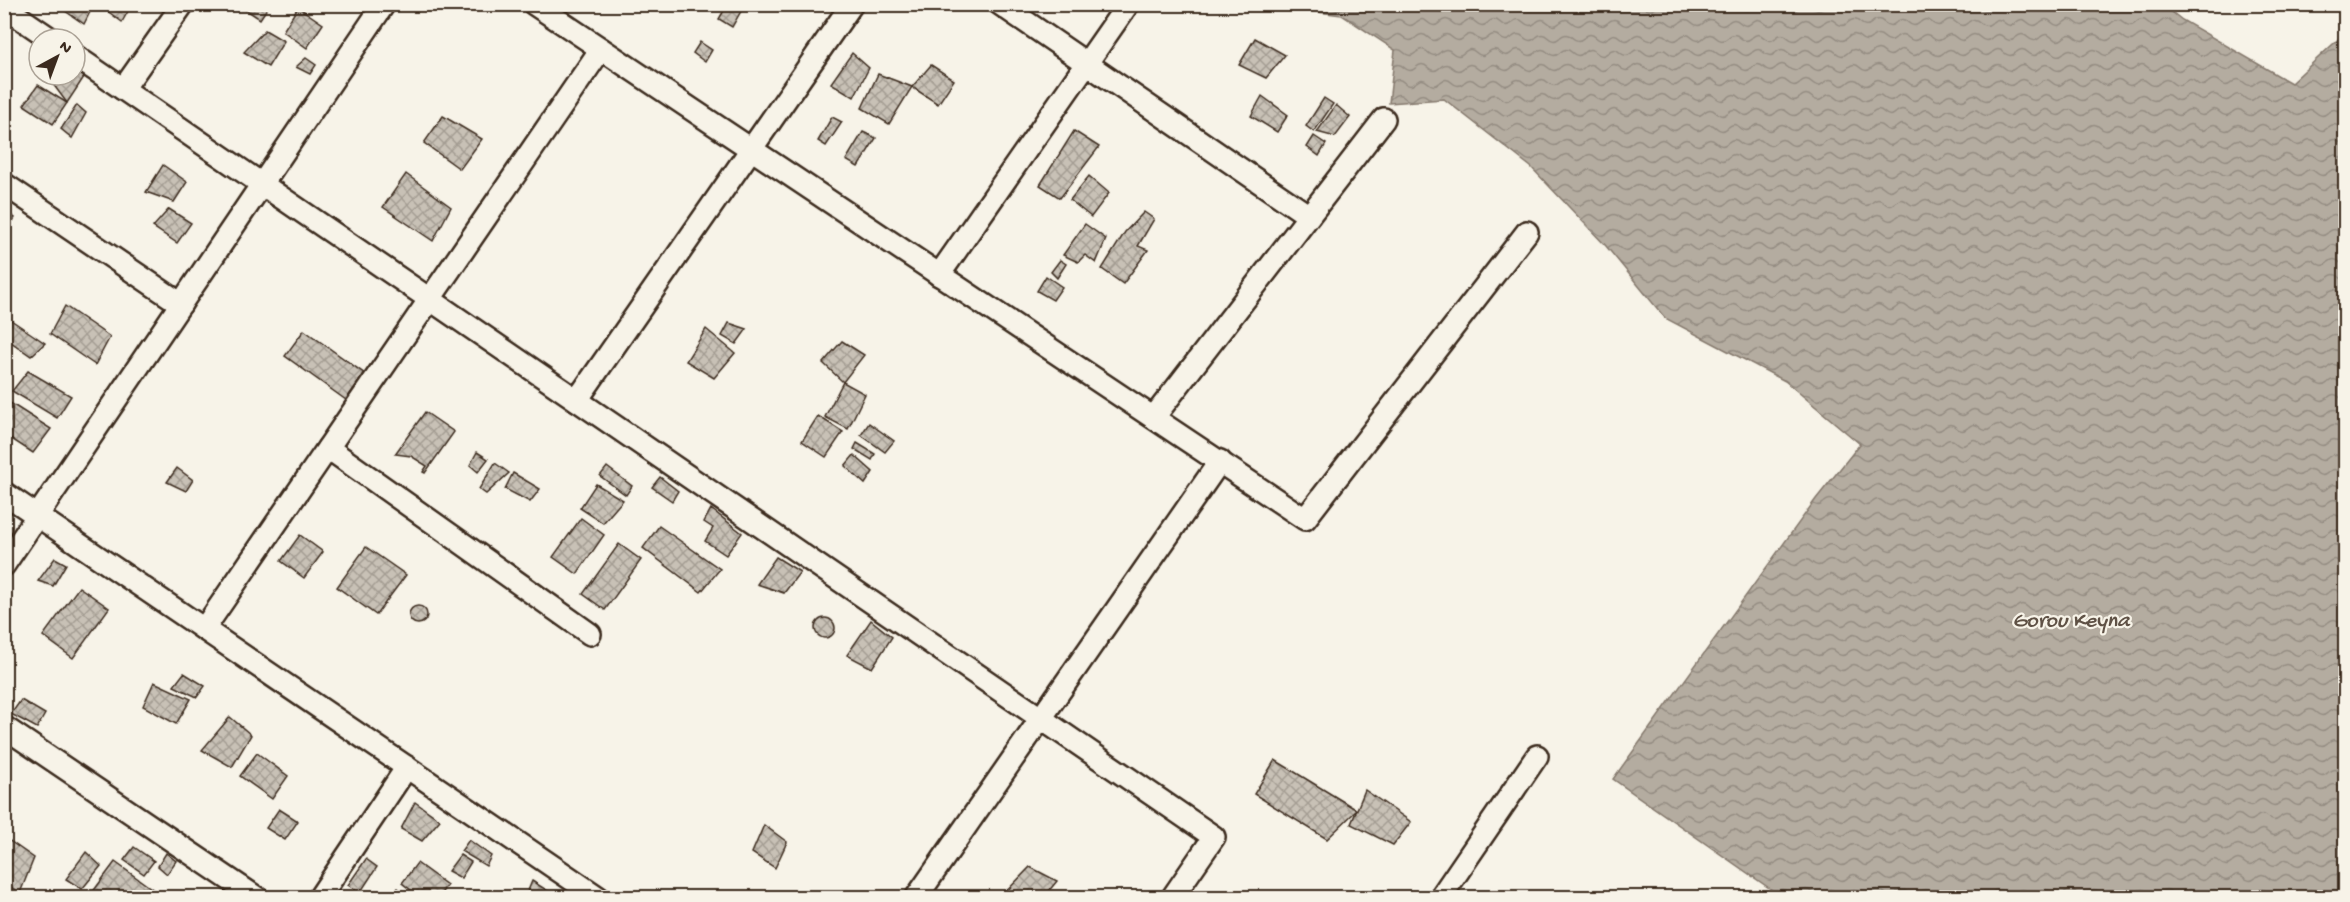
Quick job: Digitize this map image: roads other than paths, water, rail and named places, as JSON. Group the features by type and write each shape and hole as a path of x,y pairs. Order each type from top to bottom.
{"street":[{"path":"123,89 183,4"},
{"path":"4,565 384,4"},
{"path":"534,4 1305,519 1527,232"},
{"path":"577,400 852,4"},
{"path":"1000,4 1309,216"},
{"path":"939,275 1128,4"},
{"path":"7,7 34,27"},
{"path":"204,629 601,49"},
{"path":"87,64 1214,837 1172,897"},
{"path":"1154,417 1384,119"},
{"path":"4,184 181,304"},
{"path":"328,448 590,634"},
{"path":"916,897 1220,461"},
{"path":"4,494 599,897"},
{"path":"4,727 257,897"},
{"path":"1440,897 1537,756"},
{"path":"319,897 407,767"}],"water":[{"name":"Gorou Keyna","path":"1260,5 2163,5 2182,20 2291,83 2345,33 2345,897 1782,897 1613,779 1816,499 1860,444 1785,381 1665,318 1606,246 1531,167 1444,99 1389,103 1395,50 1342,15"}]}
